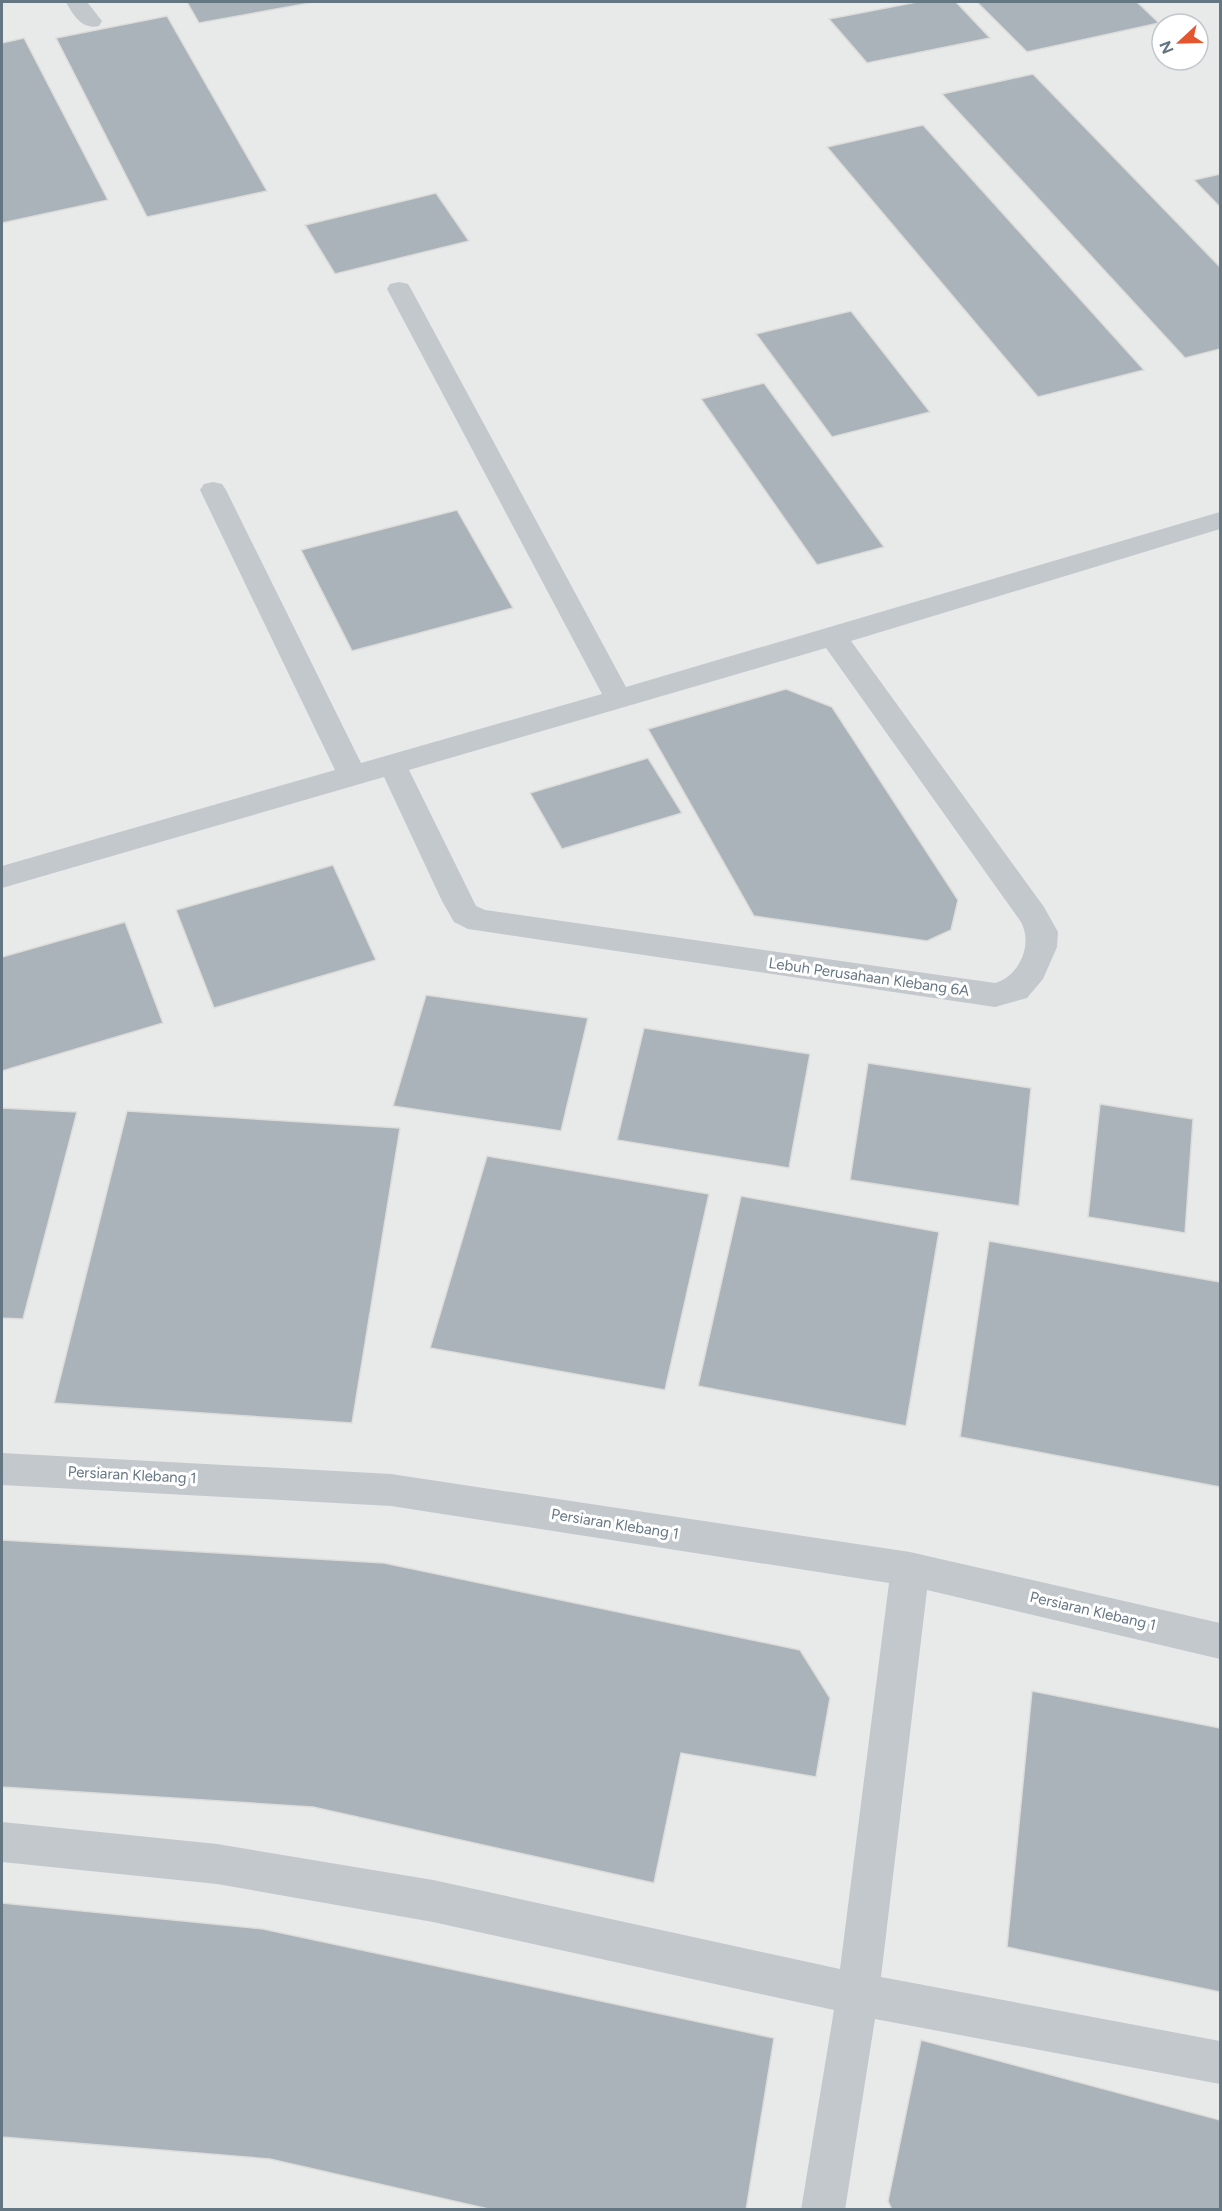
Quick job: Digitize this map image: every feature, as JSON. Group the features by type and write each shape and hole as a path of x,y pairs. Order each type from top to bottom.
{"street":[{"path":"76,2 91,21"},
{"path":"399,289 618,698"},
{"path":"213,490 353,777"},
{"path":"2,877 393,766 1221,520"},
{"name":"Lebuh Perusahaan Klebang 6A","path":"393,766 457,901 465,914 479,921 995,995 1016,989 1027,979 1041,946 1042,932 1033,915 833,637"},
{"name":"Persiaran Klebang 1","path":"2,1469 392,1490 910,1569 1221,1641"},
{"path":"823,2210 858,1994 910,1569"},
{"path":"2,1842 217,1864 433,1901 858,1994 1221,2063"}],"shaded area":[{"path":"2,2 1220,2 1220,2209 2,2209"}],"building":[{"path":"187,2 315,2 199,23"},
{"path":"917,2 956,2 990,38 867,63 829,19"},
{"path":"977,2 1137,2 1150,14 1150,25 1027,52"},
{"path":"167,16 267,191 147,217 56,38"},
{"path":"24,38 108,200 2,223 2,43"},
{"path":"1033,74 1220,267 1220,349 1185,358 942,94"},
{"path":"923,125 1144,370 1038,397 827,147"},
{"path":"1220,174 1220,207 1194,180"},
{"path":"436,193 469,241 335,274 305,225"},
{"path":"851,311 930,412 832,437 756,334"},
{"path":"764,383 884,547 817,565 701,399"},
{"path":"457,510 513,608 352,651 301,550"},
{"path":"786,689 832,707 958,900 951,930 927,941 754,916 648,729"},
{"path":"648,758 682,813 562,849 530,793"},
{"path":"333,865 376,960 214,1008 176,910"},
{"path":"125,922 163,1023 2,1071 2,957"},
{"path":"426,995 588,1018 561,1131 393,1106"},
{"path":"644,1028 810,1054 789,1168 617,1140"},
{"path":"868,1063 1031,1088 1019,1206 850,1180"},
{"path":"1100,1104 1193,1119 1185,1233 1088,1217"},
{"path":"2,1108 77,1112 23,1319 2,1318"},
{"path":"127,1111 400,1128 352,1423 54,1403"},
{"path":"487,1156 709,1194 665,1390 430,1348"},
{"path":"741,1196 939,1232 906,1426 698,1386"},
{"path":"989,1241 1220,1282 1220,1487 960,1437"},
{"path":"2,1540 384,1563 800,1650 830,1698 816,1777 681,1753 654,1883 313,1807 2,1787"},
{"path":"1032,1691 1220,1728 1220,1992 1007,1947"},
{"path":"2,1903 263,1929 774,2038 746,2210 493,2210 270,2159 2,2137"},
{"path":"921,2040 1220,2120 1220,2210 892,2210 888,2201"}]}
